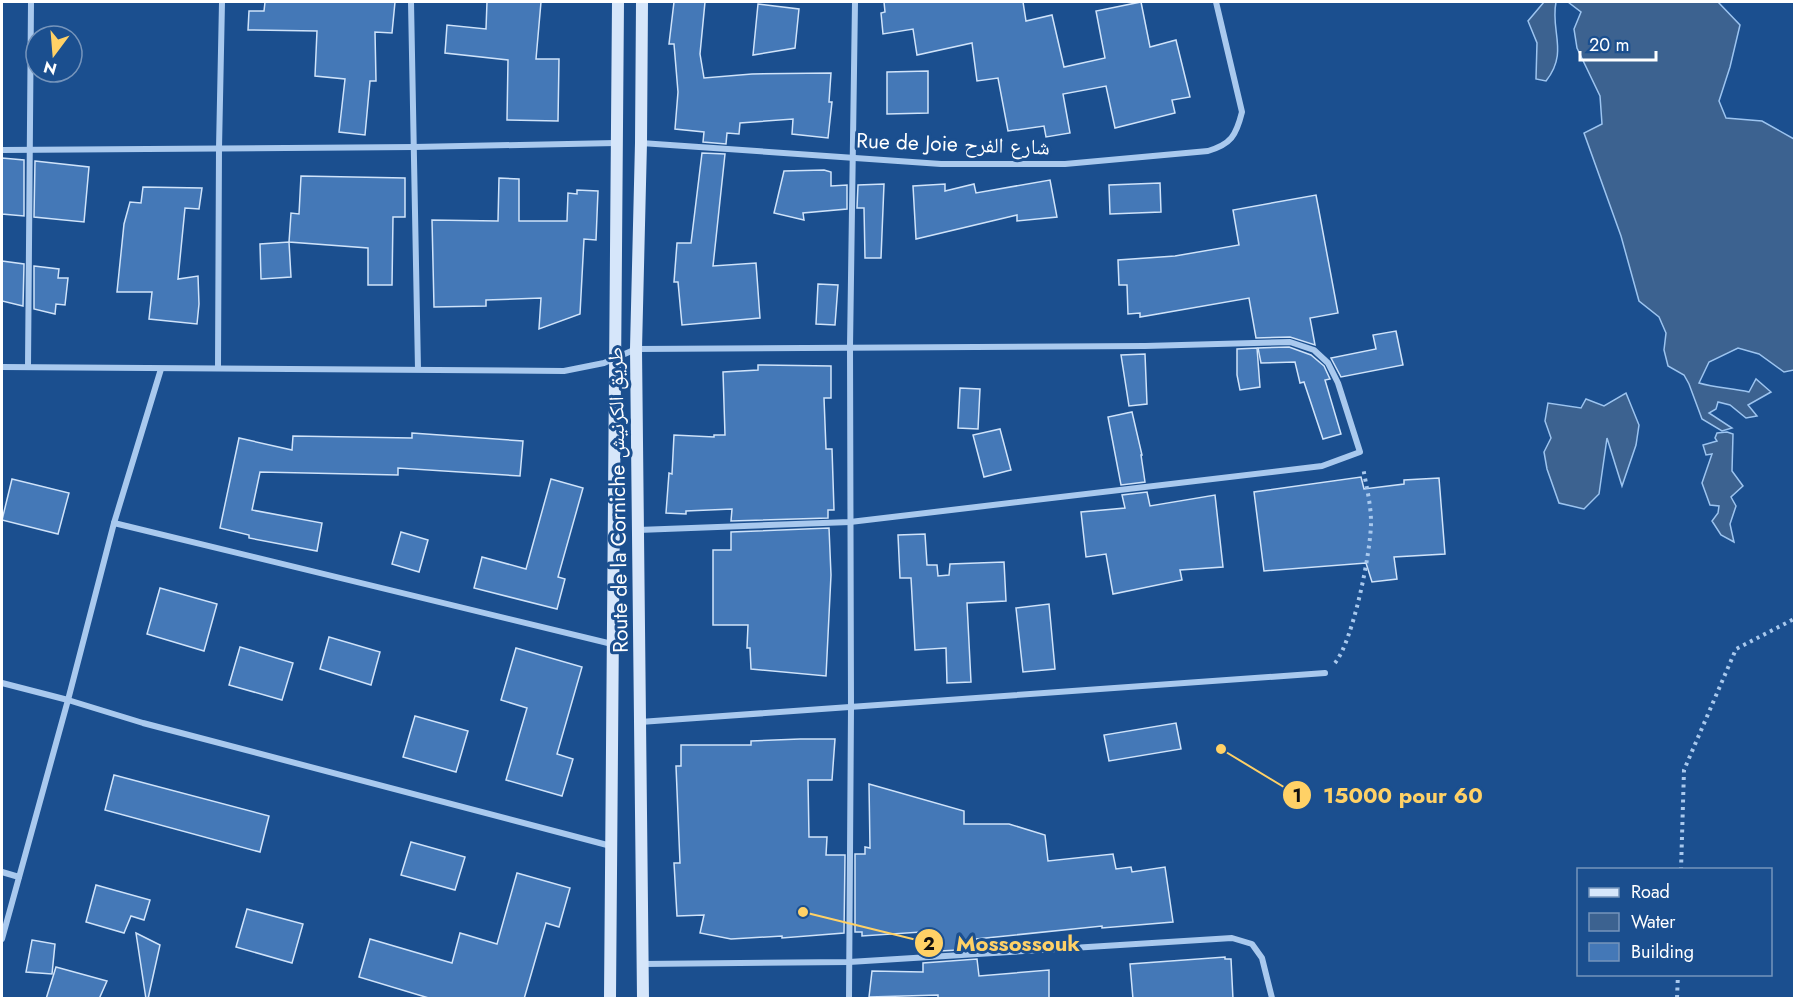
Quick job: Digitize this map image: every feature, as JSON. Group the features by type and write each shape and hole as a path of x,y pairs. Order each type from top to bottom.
{"street":[{"path":"27,367 31,2"},
{"path":"218,368 222,2"},
{"path":"411,2 418,369"},
{"name":"Route de la Corniche طريق الكرنيش","path":"610,999 618,2"},
{"name":"Route de la Corniche طريق الكرنيش","path":"642,2 636,349 643,999"},
{"path":"849,999 850,347 855,2"},
{"name":"Rue de Joie شارع الفرح","path":"641,143 941,164 1065,164 1208,151 1222,147 1231,140 1239,127 1242,112 1216,2"},
{"path":"2,150 616,143"},
{"path":"2,368 564,371 604,363 636,349 1134,346 1290,342 1314,350 1328,363 1338,383 1360,452 1322,466 850,522 638,530"},
{"path":"2,939 114,523 161,369"},
{"path":"114,523 613,644"},
{"path":"640,722 1325,672"},
{"path":"2,684 612,847"},
{"path":"2,872 19,877"},
{"path":"642,964 849,962 1232,938 1252,944 1262,958 1272,999"}],"path":[{"path":"1325,672 1337,661 1345,645 1367,566 1371,521 1360,452"},
{"path":"1681,868 1684,770 1736,649 1794,619"},
{"path":"1677,999 1678,976"}],"water":[{"path":"1544,2 1556,2 1558,51 1553,70 1546,81 1536,79 1537,43 1528,21"},
{"path":"1568,2 1718,2 1740,25 1719,101 1726,118 1762,121 1794,139 1794,370 1784,372 1759,354 1738,348 1709,362 1699,383 1749,392 1756,379 1771,392 1748,405 1757,416 1746,418 1730,405 1718,402 1716,409 1709,413 1732,428 1722,431 1702,419 1684,375 1668,366 1664,350 1666,333 1659,317 1639,301 1621,236 1584,133 1602,124 1600,96 1577,48 1574,29 1581,12"},
{"path":"1626,393 1639,425 1636,445 1622,486 1607,438 1599,494 1584,509 1559,503 1547,469 1544,452 1551,438 1545,421 1548,403 1581,408 1586,399 1604,406"},
{"path":"1717,433 1733,434 1732,471 1743,486 1731,497 1736,506 1730,524 1734,542 1721,535 1712,521 1718,513 1719,506 1710,505 1702,483 1712,454 1706,455 1703,445 1717,441 1715,438"}],"building":[{"path":"265,2 395,2 392,33 375,32 376,81 370,81 365,135 339,132 345,79 315,76 317,31 248,30 249,11 264,11"},
{"path":"487,2 541,2 536,59 559,59 558,121 507,120 508,60 445,53 447,25 486,29"},
{"path":"674,2 705,2 700,54 704,78 752,74 831,73 829,102 832,102 828,138 792,134 793,119 740,123 739,134 727,133 726,144 703,142 704,132 675,129 678,92 674,44 669,44"},
{"path":"884,2 1023,2 1026,21 1052,15 1064,67 1105,58 1096,11 1141,2 1150,47 1176,40 1190,97 1172,100 1175,113 1115,128 1106,86 1063,94 1070,133 1046,137 1044,126 1008,131 998,78 977,81 972,43 917,55 913,29 883,34 881,13 885,12"},
{"path":"758,4 799,9 795,48 753,55"},
{"path":"928,71 928,113 887,114 887,72"},
{"path":"702,153 725,154 713,266 756,263 760,318 682,325 678,282 674,282 677,243 691,243"},
{"path":"2,158 24,160 24,216 2,214"},
{"path":"35,161 89,167 84,222 34,217"},
{"path":"824,170 831,172 831,186 847,185 847,209 803,213 804,220 774,213 784,171"},
{"path":"301,176 405,178 405,217 393,217 392,285 368,285 368,248 289,242 291,213 299,214"},
{"path":"499,178 519,179 519,221 567,221 568,193 577,194 577,190 598,191 596,240 584,239 580,314 539,329 541,298 486,300 486,306 434,307 432,220 498,221"},
{"path":"1050,180 1057,217 1017,221 1017,215 916,239 913,186 945,184 945,191 974,184 976,193"},
{"path":"1160,183 1161,212 1110,214 1109,185"},
{"path":"884,184 881,258 865,258 864,208 857,208 858,185"},
{"path":"143,187 202,188 199,209 185,208 178,279 198,276 197,324 149,319 152,292 117,292 124,224 130,202 141,203"},
{"path":"1316,195 1338,313 1310,318 1315,345 1290,337 1256,338 1249,298 1140,317 1140,313 1128,314 1127,285 1119,285 1118,260 1175,256 1239,245 1233,210"},
{"path":"289,242 291,277 261,279 260,244"},
{"path":"2,261 24,264 23,306 2,301"},
{"path":"34,266 59,269 58,278 68,278 65,305 56,304 55,314 34,309"},
{"path":"818,284 838,285 835,325 816,324"},
{"path":"1396,331 1403,365 1341,377 1331,358 1376,349 1373,335"},
{"path":"1289,347 1311,355 1324,366 1330,379 1325,380 1341,434 1323,439 1304,382 1300,383 1295,362 1261,363 1258,348"},
{"path":"1257,348 1260,387 1240,390 1237,375 1237,349"},
{"path":"1145,354 1147,404 1129,406 1121,355"},
{"path":"758,365 831,366 831,398 824,398 826,449 832,449 834,510 828,510 828,518 731,521 732,509 686,511 686,514 666,513 669,473 672,474 674,435 714,437 714,435 725,435 723,372 758,370"},
{"path":"960,388 980,389 978,429 958,428"},
{"path":"1132,412 1142,455 1145,482 1121,485 1108,417"},
{"path":"1000,429 1011,470 984,477 973,435"},
{"path":"412,433 523,441 520,476 398,468 398,475 260,472 252,510 322,523 317,551 249,538 249,535 220,528 239,438 292,450 293,436 412,438"},
{"path":"1361,477 1364,489 1404,484 1404,480 1439,478 1445,554 1394,557 1397,579 1372,582 1366,563 1264,571 1254,492"},
{"path":"12,479 69,493 58,534 2,520"},
{"path":"551,479 583,488 558,577 565,579 557,609 474,588 482,557 526,569"},
{"path":"1147,492 1150,506 1215,495 1223,567 1180,570 1182,580 1113,594 1106,554 1086,557 1081,512 1125,508 1122,495"},
{"path":"829,528 831,575 826,676 751,669 750,648 747,648 748,625 713,625 713,550 731,550 731,532"},
{"path":"401,532 428,540 419,572 392,564"},
{"path":"925,534 927,565 937,565 938,576 949,575 950,564 1004,562 1006,601 967,603 971,682 947,683 946,648 915,650 911,578 900,578 898,535"},
{"path":"160,588 217,604 204,651 147,634"},
{"path":"1049,604 1055,669 1023,672 1016,608"},
{"path":"329,637 380,652 371,685 320,669"},
{"path":"240,647 293,663 282,700 229,685"},
{"path":"516,648 582,667 557,754 573,759 562,796 506,780 527,708 501,700"},
{"path":"415,716 468,731 456,772 403,757"},
{"path":"1176,723 1181,749 1109,761 1104,735"},
{"path":"835,739 832,780 808,780 809,837 827,837 826,855 845,855 844,933 731,939 700,933 704,915 677,916 674,863 680,863 676,766 681,766 681,745 751,745 751,741"},
{"path":"114,775 269,816 260,852 105,810"},
{"path":"869,784 964,811 964,824 1009,824 1045,835 1048,861 1113,854 1116,869 1131,867 1132,872 1165,867 1173,922 1102,928 1102,926 976,939 976,949 922,952 921,932 862,936 862,932 855,932 855,854 865,854 865,847 870,848"},
{"path":"411,842 465,857 455,890 401,875"},
{"path":"517,873 570,888 559,927 546,923 524,999 432,999 359,977 370,939 452,963 460,933 497,944"},
{"path":"96,885 150,900 144,920 131,916 124,933 86,922"},
{"path":"247,909 303,924 292,963 236,947"},
{"path":"136,933 160,945 148,999 146,999"},
{"path":"32,940 55,944 52,974 26,972"},
{"path":"1225,957 1225,959 1231,959 1233,999 1133,999 1130,964"},
{"path":"977,959 979,976 1049,970 1049,999 938,999 938,995 869,997 872,971 923,972 923,963"},
{"path":"56,967 107,981 99,999 46,999"}],"place":[{"name":"15000 pour 60","path":"1221,749"},
{"name":"Mossossouk","path":"803,912"}]}
